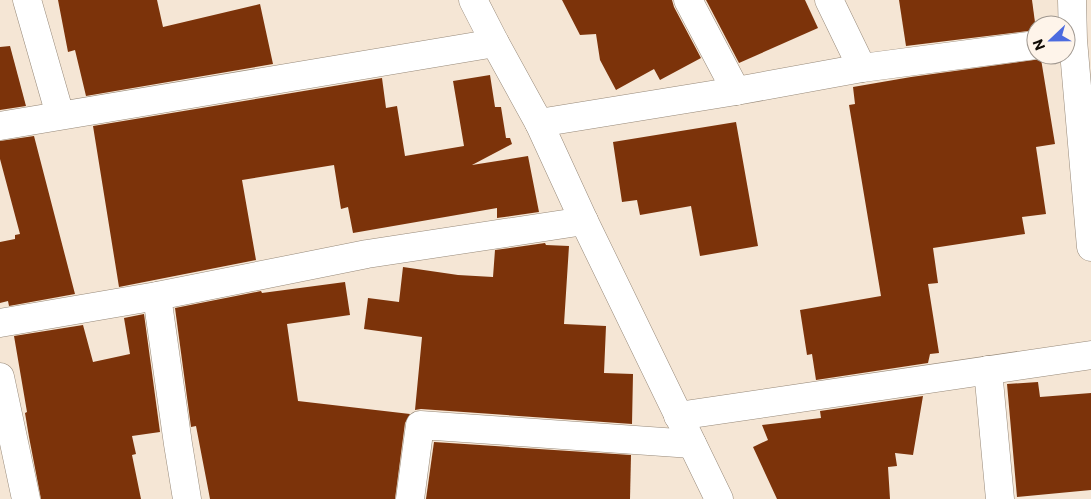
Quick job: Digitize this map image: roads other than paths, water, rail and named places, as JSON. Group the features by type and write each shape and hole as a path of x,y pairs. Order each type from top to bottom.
{"street":[{"path":"27,0 60,114"},
{"path":"473,0 539,123 584,221 719,499"},
{"path":"688,0 736,92"},
{"path":"829,0 862,68"},
{"path":"1072,0 1077,40 1091,247"},
{"path":"0,126 60,114 495,43"},
{"path":"539,123 736,92 862,68 1026,46"},
{"path":"0,323 157,296 367,254 584,221"},
{"path":"157,296 178,444 188,499"},
{"path":"678,416 1091,355"},
{"path":"988,370 1000,499"},
{"path":"0,377 26,499"},
{"path":"410,499 420,425 692,444"}]}
